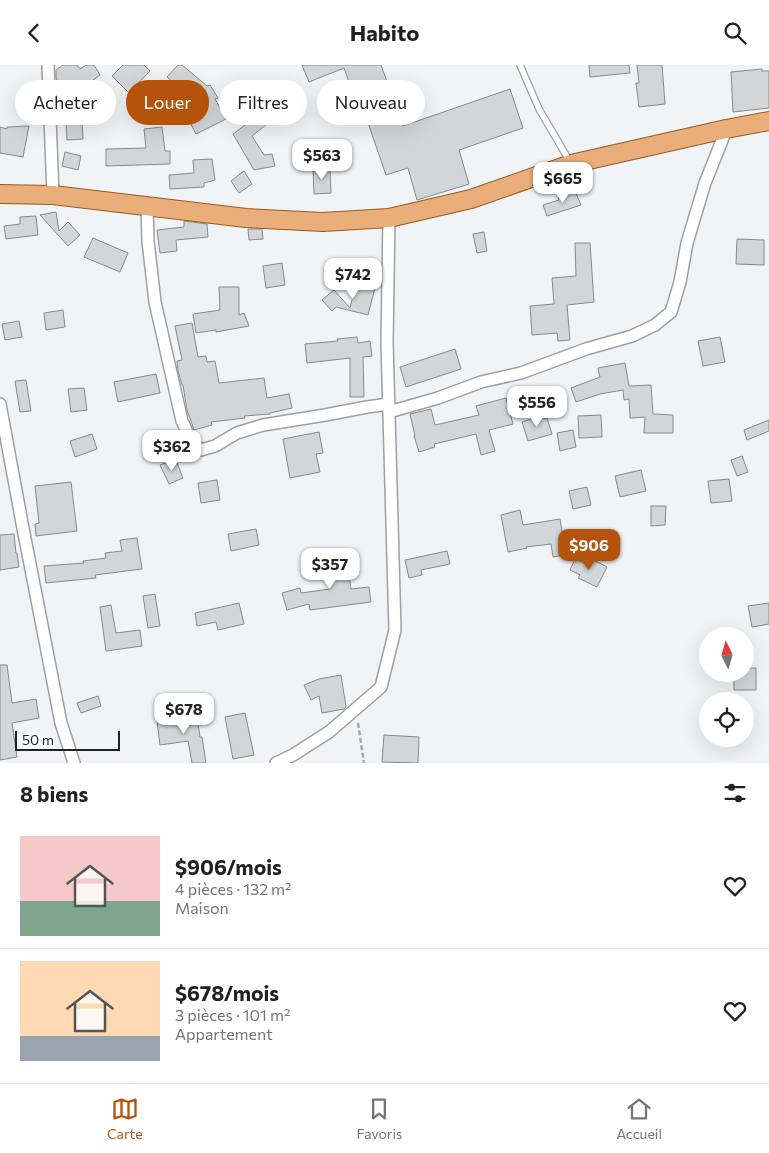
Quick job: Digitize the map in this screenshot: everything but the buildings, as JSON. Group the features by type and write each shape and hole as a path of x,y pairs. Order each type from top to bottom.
{"main road":[{"path":"0,194 53,195 246,217 323,222 389,218 471,199 571,164 769,121"}],"street":[{"path":"48,65 53,195"},
{"path":"147,205 148,241 155,302 182,421 191,441 201,450 237,433 263,425 366,407 389,408 438,398 481,382 521,373 586,349 632,336 655,325 672,312 687,243 705,183 726,129"},
{"path":"276,763 294,755 329,732 381,687 395,630 387,342 389,218"},
{"path":"0,404 4,452 61,723 74,763"}],"lane":[{"path":"520,65 539,109 571,164"}],"path":[{"path":"356,709 364,763"}]}
